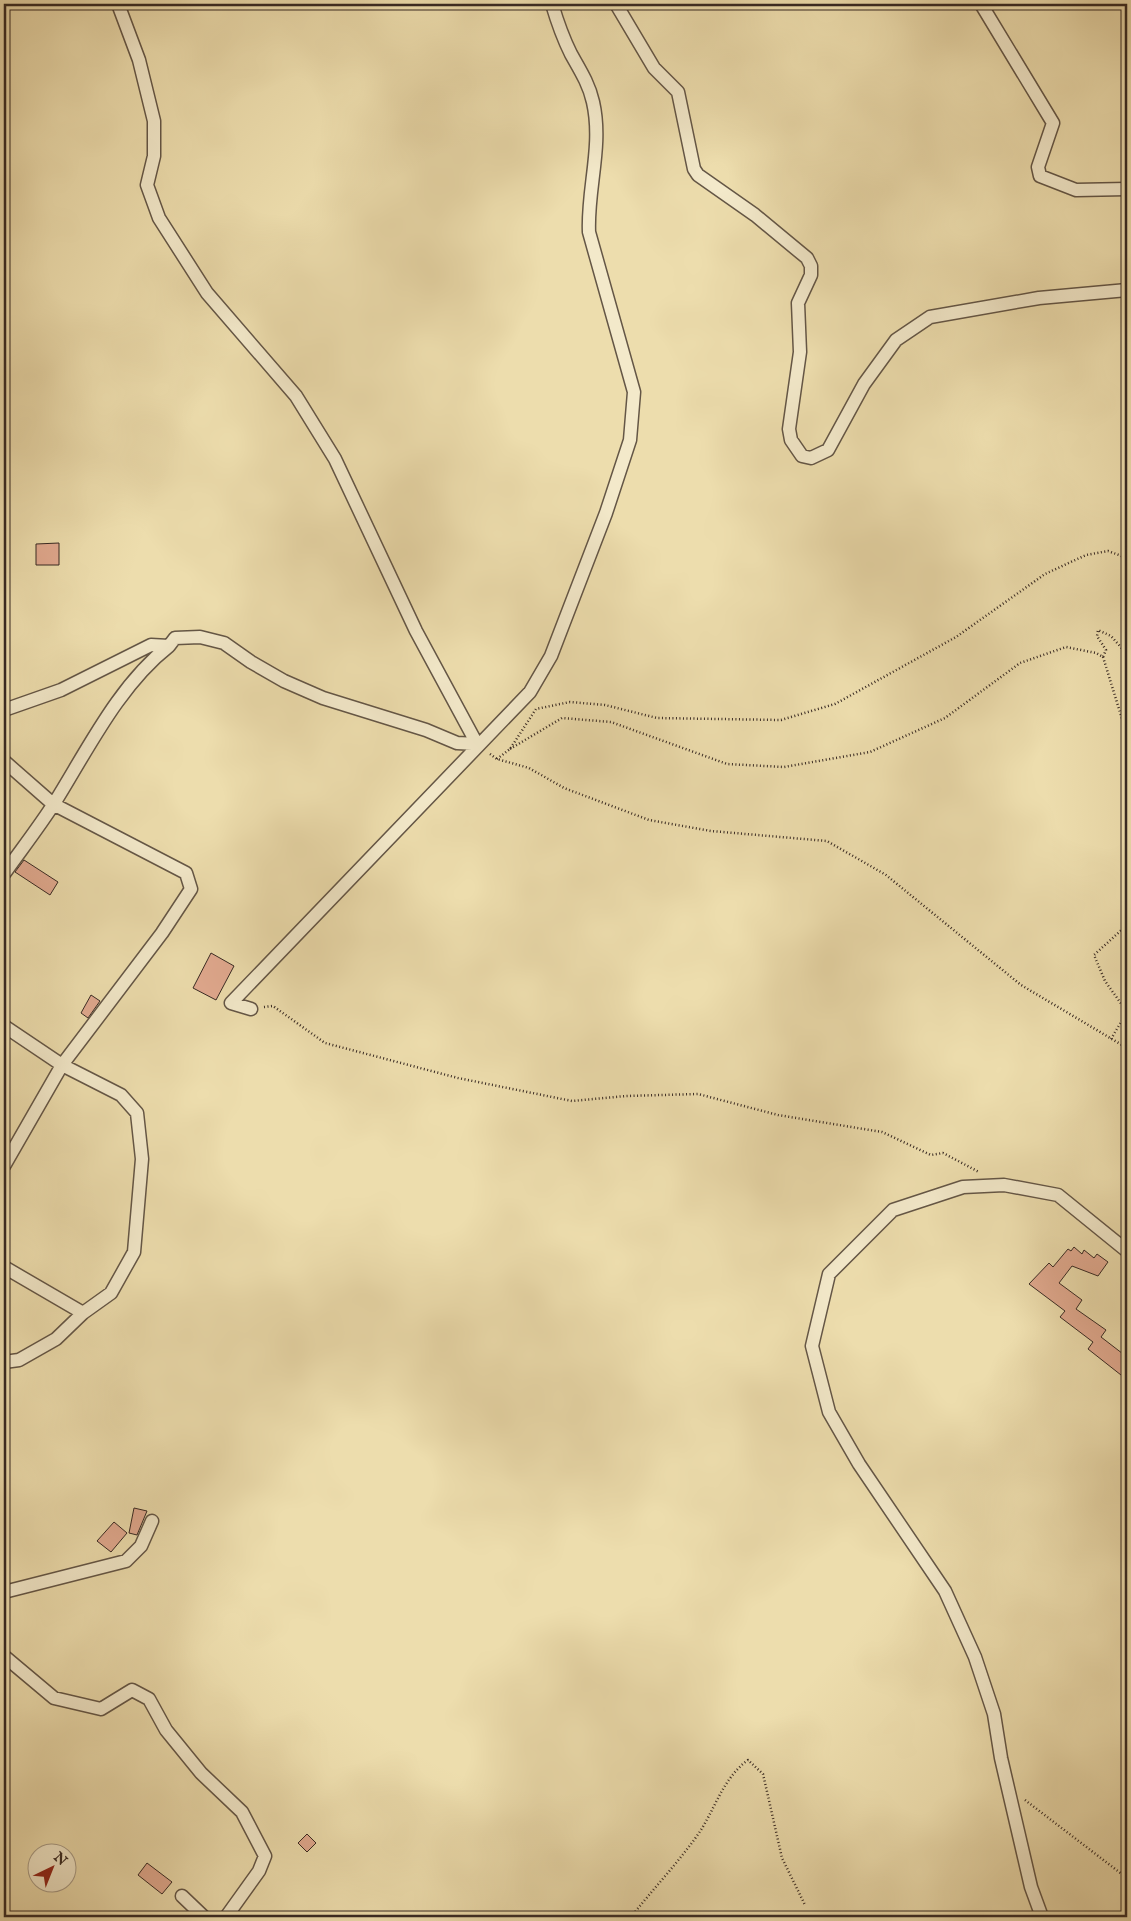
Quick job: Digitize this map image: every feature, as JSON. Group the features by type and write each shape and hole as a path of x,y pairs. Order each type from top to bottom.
{"street":[{"path":"118,4 139,60 154,120 154,156 148,185 159,218 207,293 296,396 325,443 416,631 477,744"},
{"path":"250,1009 231,1003 477,744 530,692 551,656 606,513 630,440 634,392 589,232 588,218 596,159 593,103 580,66 572,56 558,24 552,4"},
{"path":"616,4 654,68 678,92 694,169 704,180 770,227 807,258 811,266 811,275 798,302 800,352 789,429 791,440 802,456 811,458 828,450 864,384 896,340 930,317 1039,298 1127,290"},
{"path":"981,4 1053,123 1038,167 1040,176 1076,190 1127,189"},
{"path":"4,874 54,804 122,698 154,658 170,646 174,638 200,638 224,643 276,676 324,698 426,730 457,743 477,744"},
{"path":"4,710 61,690 151,645 170,646"},
{"path":"4,761 54,804 186,873 191,889 162,933 62,1065 6,1159"},
{"path":"4,1026 62,1065 121,1095 137,1113 142,1159 134,1252 111,1293 83,1313 56,1339 19,1360 4,1362"},
{"path":"1042,1917 1031,1887 1008,1788 994,1714 964,1632 945,1591 859,1464 830,1412 812,1346 829,1274 893,1210 963,1187 1004,1185 1058,1195 1127,1251"},
{"path":"4,1267 83,1313"},
{"path":"4,1592 126,1562 141,1546 152,1521"},
{"path":"4,1656 54,1698 101,1709 132,1690 148,1699 166,1730 201,1773 242,1812 265,1856 259,1871 226,1917"},
{"path":"182,1896 204,1917"}],"path":[{"path":"510,749 536,709 570,702 605,705 657,718 781,720 835,704 956,637 1045,574 1086,555 1108,551 1127,558"},
{"path":"1127,654 1112,636 1098,630 1097,636 1106,650 1103,657 1127,735"},
{"path":"1103,657 1096,653 1066,647 1020,663 945,718 870,752 784,767 727,764 611,722 562,718 510,749 497,759 529,768 564,788 649,820 711,831 827,841 886,874 1021,985 1127,1048"},
{"path":"1111,1039 1127,1012 1105,981 1094,955 1127,925"},
{"path":"250,1009 273,1006 325,1042 369,1056 458,1078 572,1101 626,1096 698,1094 778,1115 882,1132 930,1155 943,1153 1004,1185"},
{"path":"631,1917 699,1833 724,1785 741,1765 748,1760 763,1774 782,1858 804,1905"},
{"path":"1008,1788 1127,1878"}],"building":[{"path":"59,543 59,565 36,565 36,544"},
{"path":"24,860 58,882 50,895 15,872"},
{"path":"211,953 234,966 216,1000 193,988"},
{"path":"91,995 100,1001 88,1018 81,1013"},
{"path":"1074,1247 1082,1254 1084,1250 1094,1258 1097,1254 1108,1262 1098,1276 1072,1266 1059,1283 1082,1300 1076,1309 1106,1330 1101,1337 1127,1357 1127,1366 1121,1375 1088,1349 1093,1342 1060,1317 1065,1311 1029,1284 1049,1263 1053,1267 1068,1249 1071,1251"},
{"path":"134,1508 147,1511 137,1535 129,1533"},
{"path":"114,1522 127,1533 111,1552 97,1541"},
{"path":"307,1834 316,1843 307,1852 298,1843"},
{"path":"147,1863 172,1882 162,1894 138,1875"}]}
